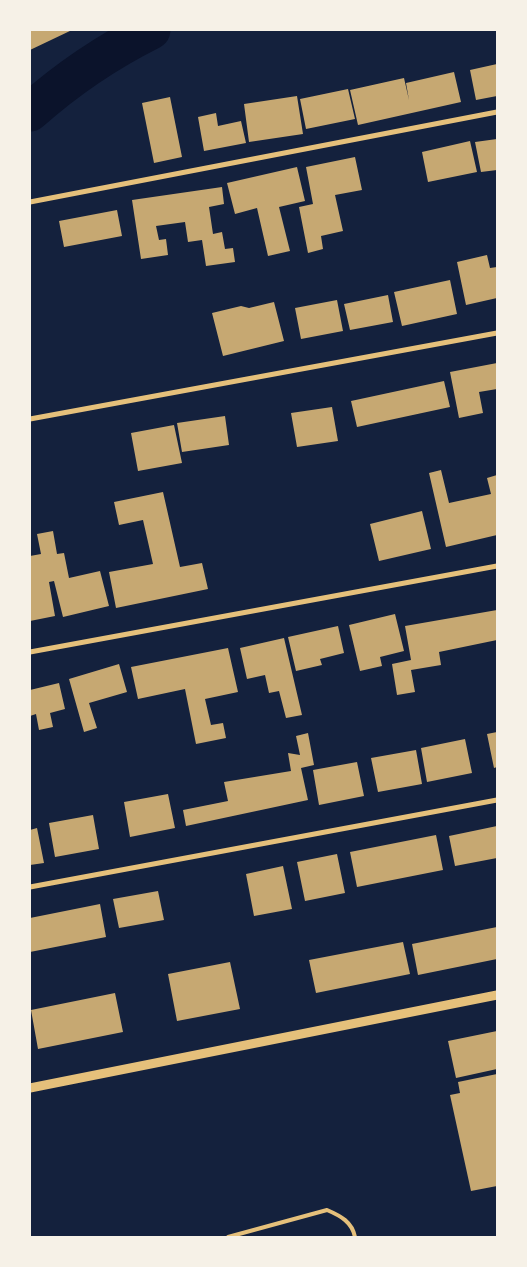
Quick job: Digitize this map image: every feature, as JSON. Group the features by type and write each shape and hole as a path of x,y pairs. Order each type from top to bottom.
{"street":[{"path":"30,202 497,112"},
{"path":"30,419 497,333"},
{"path":"30,652 497,566"},
{"path":"30,887 497,800"},
{"path":"30,1088 497,995"}],"lane":[{"path":"228,1237 327,1210 341,1216 353,1228 355,1237"}],"building":[{"path":"30,30 72,30 30,50"},
{"path":"497,64 497,96 476,100 470,70"},
{"path":"454,72 461,102 358,125 350,90 404,78 409,100 406,83"},
{"path":"348,89 355,119 306,129 300,99"},
{"path":"297,96 303,134 249,142 244,104"},
{"path":"170,97 182,157 154,163 142,103"},
{"path":"216,113 218,126 241,121 246,143 204,151 198,117"},
{"path":"497,139 497,170 481,172 475,142"},
{"path":"470,141 477,172 428,182 422,152"},
{"path":"355,157 362,190 335,195 343,231 321,236 323,249 308,253 299,207 313,204 306,167"},
{"path":"297,167 305,201 279,207 290,251 268,256 257,208 235,214 227,183"},
{"path":"222,187 224,204 209,207 213,234 222,232 225,249 233,248 235,262 206,266 202,240 188,242 185,222 156,226 159,240 166,239 168,255 141,259 132,200"},
{"path":"117,210 122,236 64,247 59,221"},
{"path":"487,255 490,268 497,267 497,298 466,305 457,262"},
{"path":"450,280 457,314 402,326 394,292"},
{"path":"388,295 393,322 350,330 344,304"},
{"path":"337,300 343,331 301,339 295,308"},
{"path":"274,302 284,341 223,356 212,313 241,306 249,308"},
{"path":"497,363 497,389 479,392 483,413 459,418 450,372"},
{"path":"444,381 450,407 357,427 351,401"},
{"path":"332,407 338,441 297,447 291,413"},
{"path":"225,416 229,445 182,452 177,423"},
{"path":"174,425 182,463 138,471 131,433"},
{"path":"441,470 449,503 491,494 487,478 497,475 497,535 446,547 429,473"},
{"path":"163,492 180,567 202,563 208,589 116,608 109,572 153,564 143,520 119,525 114,502"},
{"path":"422,511 431,549 379,561 370,524"},
{"path":"53,531 57,554 64,553 69,578 100,571 109,606 63,617 54,581 49,582 55,616 30,621 30,556 41,554 37,534"},
{"path":"497,610 497,640 439,652 441,665 411,670 415,692 397,695 392,664 411,660 405,626"},
{"path":"395,614 404,651 380,657 382,666 360,671 349,625"},
{"path":"338,626 344,653 320,659 322,665 296,671 288,637"},
{"path":"284,638 302,715 286,718 279,691 269,693 265,675 247,679 240,648"},
{"path":"228,648 238,692 205,699 211,725 223,723 226,738 196,744 185,689 138,699 131,667"},
{"path":"119,664 127,692 89,703 97,728 84,732 69,679"},
{"path":"59,683 65,709 50,713 53,727 39,730 36,714 30,716 30,690"},
{"path":"497,732 497,767 494,768 487,734"},
{"path":"308,733 314,765 301,768 308,800 186,826 183,810 228,801 224,782 291,771 288,753 300,755 296,736"},
{"path":"465,739 472,773 427,782 421,748"},
{"path":"416,750 422,784 378,792 371,758"},
{"path":"357,762 364,796 319,805 313,770"},
{"path":"168,794 175,828 130,837 124,802"},
{"path":"93,815 99,849 55,857 49,823"},
{"path":"497,826 497,858 455,866 449,836"},
{"path":"37,828 44,863 30,865 30,830"},
{"path":"436,835 443,870 357,887 350,852"},
{"path":"337,854 345,893 305,901 297,862"},
{"path":"283,866 292,909 254,916 246,874"},
{"path":"158,891 164,920 119,928 113,899"},
{"path":"100,904 106,937 30,952 30,918"},
{"path":"497,927 497,959 418,975 412,944"},
{"path":"403,942 410,974 316,993 309,960"},
{"path":"230,962 240,1009 177,1021 168,974"},
{"path":"115,993 123,1032 38,1049 31,1010"},
{"path":"497,1031 497,1069 456,1078 448,1041"},
{"path":"497,1074 497,1186 471,1191 450,1095 460,1093 458,1082"}],"waterway":[{"path":"30,112 58,88 88,67 119,47 151,30"}]}
